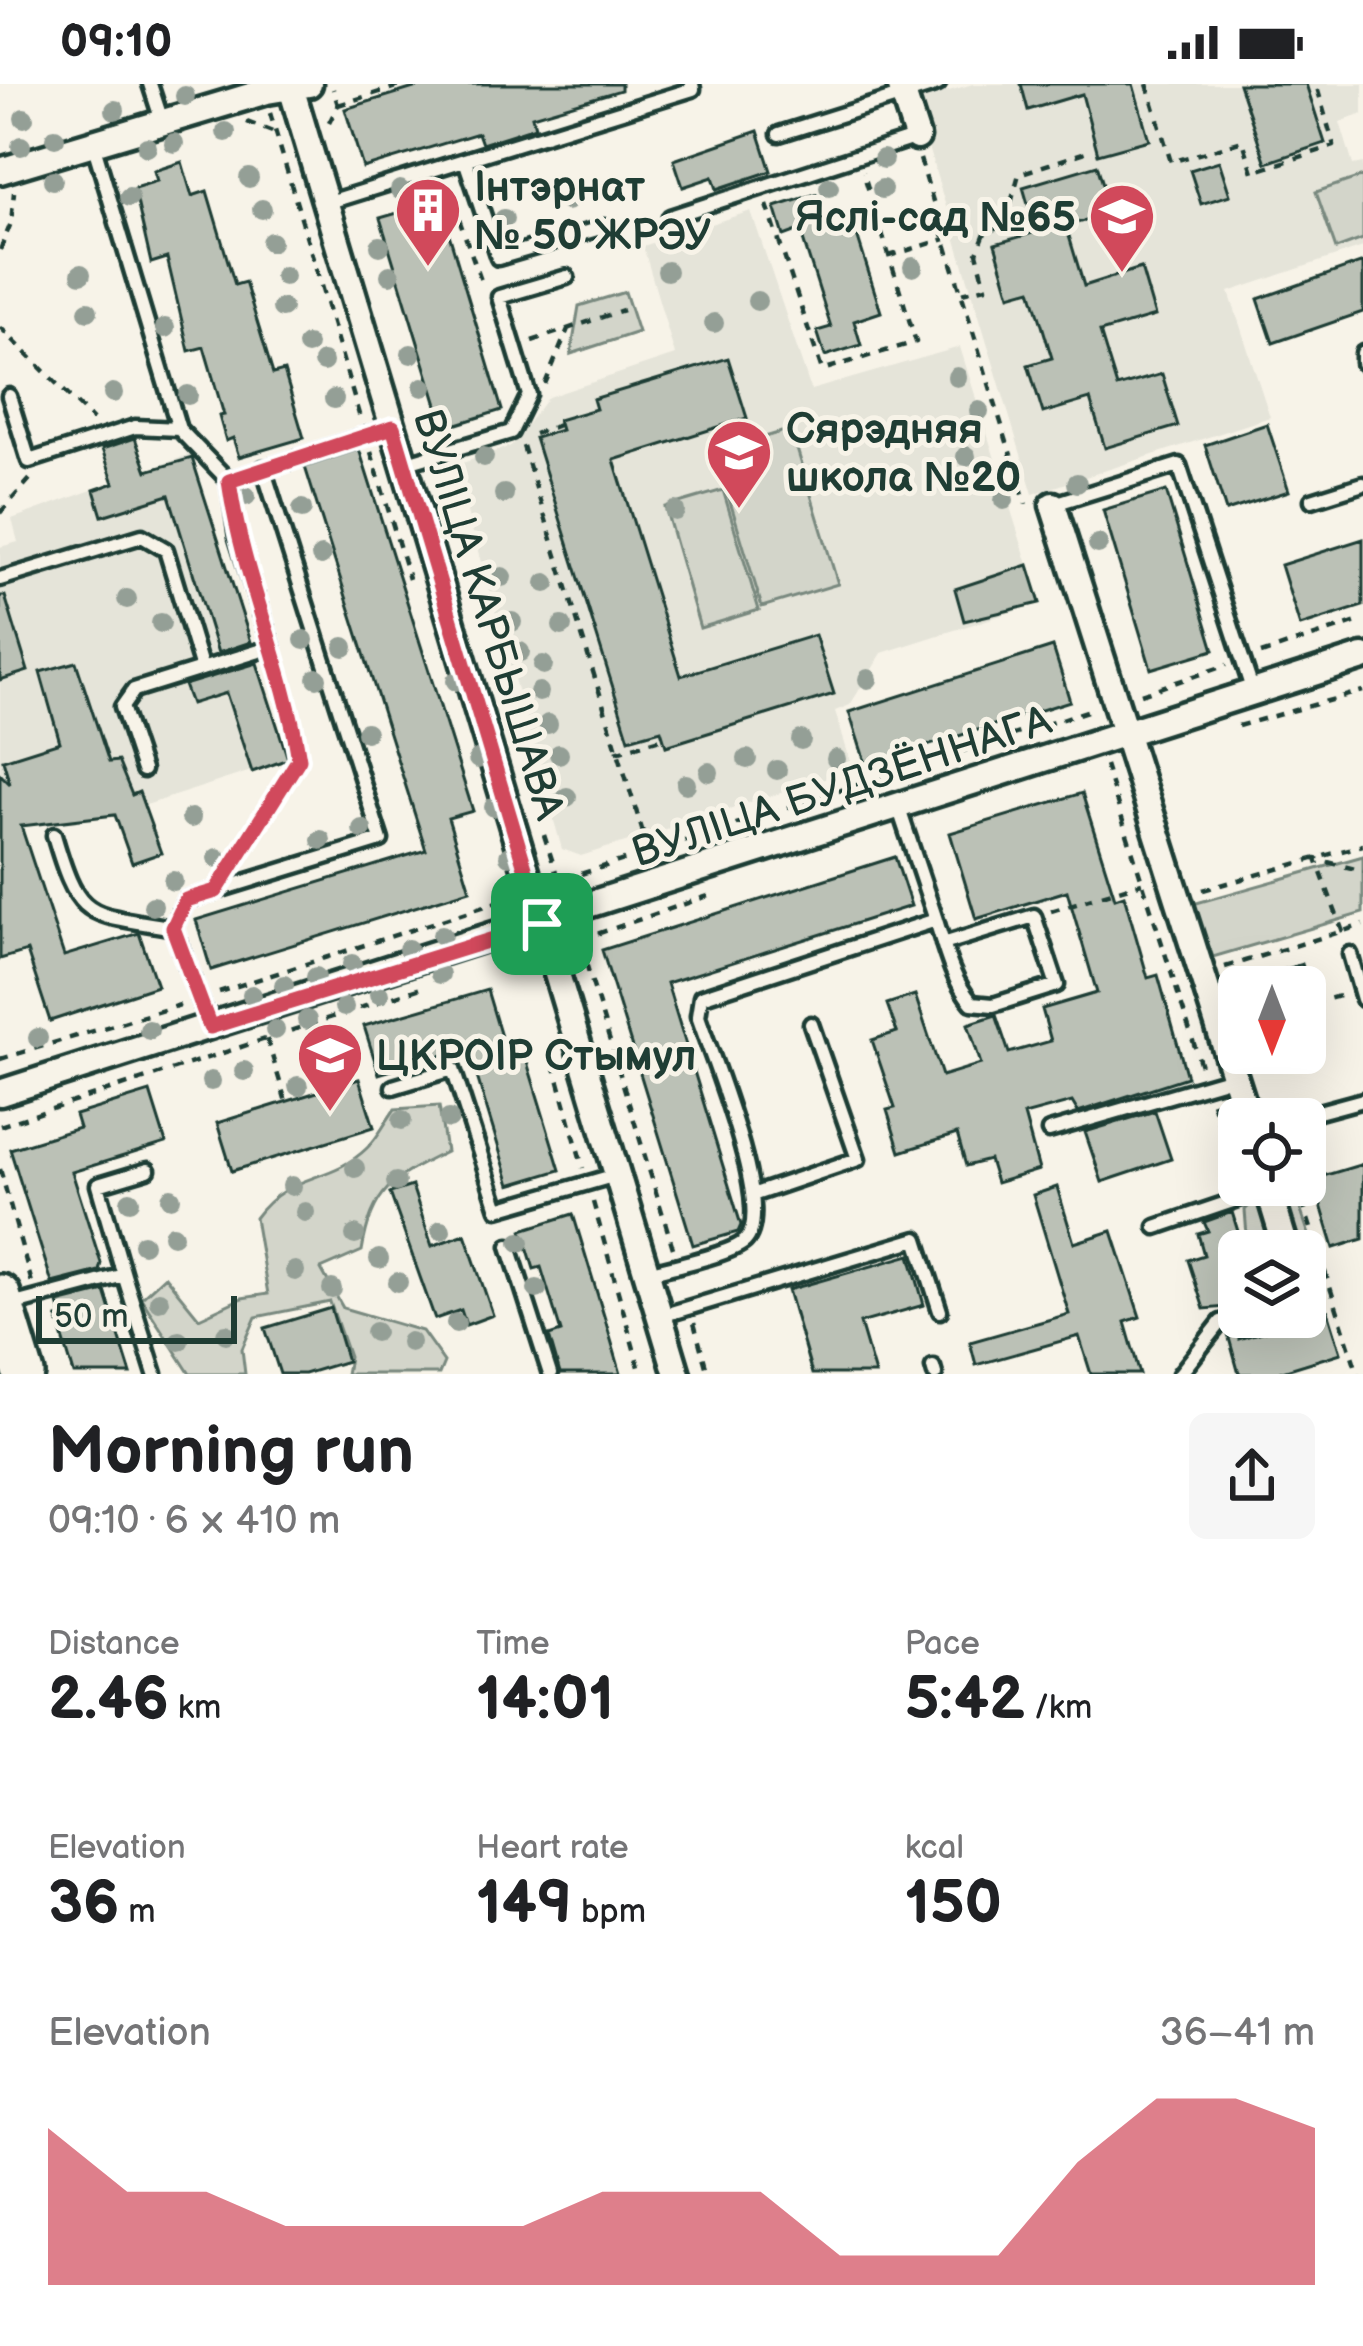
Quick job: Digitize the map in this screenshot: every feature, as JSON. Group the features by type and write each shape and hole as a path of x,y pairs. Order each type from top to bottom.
{"main road":[{"path":"13,1300 24,1374"}],"street":[{"path":"9,168 289,87"},
{"name":"ВУЛІЦА КАРБЫШАВА","path":"289,87 676,1374"},
{"path":"902,89 915,138"},
{"path":"1053,505 1206,973 1242,1098"},
{"name":"ВУЛІЦА БУДЗЁННАГА","path":"0,1093 542,924 1363,657"}],"lane":[{"path":"150,84 162,121"},
{"path":"326,203 694,89 692,84"},
{"path":"779,134 902,89 938,84"},
{"path":"670,217 915,138"},
{"path":"93,142 178,429 229,481 237,538 272,646 134,690 122,707 142,770"},
{"path":"465,160 498,258 604,227"},
{"path":"404,464 511,433 529,395 499,297 567,277"},
{"path":"1363,353 1363,363"},
{"path":"9,396 29,460 135,427 178,429"},
{"path":"229,481 393,427"},
{"path":"1053,505 1179,465 1254,694"},
{"path":"210,1027 173,928 186,900 381,840 263,468"},
{"path":"1312,500 1363,484"},
{"path":"0,579 142,536 166,550 202,669"},
{"path":"899,808 943,944 960,989 972,1003 993,1005 1057,985 1034,916 943,944"},
{"path":"54,835 71,894 83,904 96,913 173,928"},
{"path":"647,1273 743,1244 752,1229 755,1194 698,1016 700,997 935,920"},
{"path":"1350,954 1362,995"},
{"path":"755,1194 858,1159 811,1024"},
{"path":"393,1087 452,1069 498,1210 617,1174"},
{"path":"1049,1131 1236,1077"},
{"path":"1326,1110 1363,1100"},
{"path":"148,1170 98,1184 155,1374"},
{"path":"1156,1227 1218,1205"},
{"path":"659,1316 917,1239 940,1311"},
{"path":"508,1246 550,1374"},
{"path":"13,1300 124,1275"},
{"path":"1180,1374 1218,1326"}],"path":[{"path":"338,105 406,84"},
{"path":"1147,84 1171,162 1243,141 1252,172 1334,146 1316,84"},
{"path":"289,87 272,134 412,588"},
{"path":"915,138 1027,505"},
{"path":"962,293 986,286 977,253 985,233 1005,225 1019,174 1089,151"},
{"path":"760,186 822,370 916,342 857,155"},
{"path":"0,250 11,223 9,168"},
{"path":"430,190 449,185 483,286 499,297"},
{"path":"889,256 945,239"},
{"path":"514,347 623,310"},
{"path":"0,327 108,435"},
{"path":"529,395 541,392 568,328"},
{"path":"560,425 528,436 521,449 649,852"},
{"path":"0,513 32,482 29,460"},
{"path":"559,881 1363,620"},
{"path":"216,891 299,759 292,710 272,646"},
{"path":"1225,730 1363,691"},
{"path":"616,752 664,738"},
{"path":"1105,765 1218,1121"},
{"path":"1199,878 1203,892 1363,845"},
{"path":"1316,859 1363,871"},
{"path":"1316,859 1350,954"},
{"path":"0,1059 507,898 500,876"},
{"path":"1102,895 1142,883"},
{"path":"1034,916 1092,898"},
{"path":"1206,973 1363,925"},
{"path":"579,940 678,1265"},
{"path":"0,1126 438,982"},
{"path":"1326,1001 1362,995"},
{"path":"266,1039 286,1102"},
{"path":"0,1168 13,1300"},
{"path":"1304,1206 1358,1374"},
{"path":"690,1307 708,1374"}],"shaded area":[{"name":"Яслі-сад №65","path":"973,84 1363,84 1363,114 1340,122 1353,165 1363,163 1363,247 1229,292 1270,417 1033,494 914,101"},
{"path":"1363,176 1363,239 1336,249 1316,192"},
{"name":"Сярэдняя школа №20","path":"751,211 811,390 960,347 1040,603 882,653 850,705 835,711 853,770 581,856 562,849 454,466 511,446 548,397 675,355 643,246"},
{"path":"625,292 638,332 571,354 579,306"},
{"path":"791,429 838,584 762,607 715,452"},
{"path":"191,454 288,759 112,816 22,826 10,785 0,786 0,547 18,542 12,519"},
{"path":"723,490 759,610 700,628 665,507"},
{"path":"1363,856 1363,913 1213,957 1193,904"},
{"path":"439,1106 446,1152 388,1189 372,1214 362,1251 321,1269 343,1308 422,1331 444,1362 439,1374 346,1374 349,1357 330,1302 256,1317 242,1349 245,1374 190,1374 141,1298 165,1276 199,1318 242,1298 268,1294 255,1218 268,1203 353,1159 371,1144 395,1109"},
{"path":"1249,1206 1299,1206 1307,1230 1247,1230 1245,1210"}],"building":[{"path":"427,84 621,84 621,90 532,116 535,127 482,144 478,133 363,168 345,109"},
{"path":"1021,84 1133,84 1149,140 1098,154 1082,94 1028,110"},
{"path":"1239,84 1306,84 1325,143 1266,163"},
{"path":"758,131 771,171 717,189 713,177 683,187 674,160"},
{"path":"1219,161 1230,195 1201,204 1190,170"},
{"path":"182,162 192,196 207,191 235,285 245,282 273,374 284,371 304,438 239,457 233,438 226,441 219,416 224,415 204,347 189,351 167,258 151,263 134,188 157,181 154,171"},
{"path":"1097,165 1112,213 1066,226 1084,286 1141,268 1155,316 1100,332 1117,387 1162,374 1178,426 1105,448 1090,399 1043,413 1028,365 1052,358 1031,289 1010,295 995,244 1036,232 1023,187"},
{"path":"816,194 825,224 851,216 881,312 854,321 861,345 825,356 817,331 831,327 800,230 784,236 775,207"},
{"name":"Інтэрнат № 50 ЖРЭУ","path":"439,201 502,410 444,428 380,218"},
{"path":"1363,262 1363,312 1273,343 1258,299"},
{"path":"728,358 747,418 614,460 681,676 815,635 834,694 666,746 661,730 629,739 535,438 561,430 558,420 596,409 593,399"},
{"path":"1267,424 1289,491 1226,511 1205,445"},
{"path":"135,438 147,471 192,458 251,642 218,653 169,495 102,516 94,490 114,483 102,449"},
{"path":"359,449 473,811 448,818 470,890 211,970 196,920 426,850 305,467"},
{"path":"1166,491 1214,650 1151,669 1103,510"},
{"path":"1363,539 1363,606 1300,626 1281,565"},
{"path":"1028,565 1040,603 964,621 955,589"},
{"path":"0,596 5,596 28,671 0,680"},
{"path":"1053,647 1070,701 866,765 849,712"},
{"path":"76,662 109,762 118,761 132,795 139,792 161,853 132,863 115,815 21,826 64,956 139,933 157,986 50,1021 27,951 0,959 0,774 10,784 3,760 60,742 40,672"},
{"path":"257,663 288,759 252,772 226,693 191,704 184,685"},
{"path":"1082,793 1115,898 1124,895 1148,978 1158,975 1187,1077 1078,1112 1072,1102 1024,1115 1039,1170 996,1183 989,1160 966,1166 957,1134 900,1152 887,1110 895,1108 872,1040 897,1032 887,1004 915,995 942,1076 981,1064 968,1024 996,1015 1009,1053 1051,1041 1042,1009 1097,993 1067,891 976,919 950,833"},
{"path":"895,857 911,906 667,983 741,1225 738,1232 693,1245 602,950"},
{"path":"487,990 507,1057 524,1052 560,1170 510,1185 468,1047 379,1074 364,1026"},
{"path":"359,1079 374,1127 232,1171 217,1123"},
{"path":"150,1092 166,1143 72,1172 101,1263 99,1271 52,1283 10,1149 79,1128 75,1115"},
{"path":"1155,1111 1171,1159 1102,1182 1085,1132"},
{"path":"1363,1164 1363,1239 1334,1248 1321,1206 1326,1206 1326,1175"},
{"path":"412,1186 432,1246 465,1234 493,1315 466,1325 461,1310 435,1319 390,1193"},
{"path":"1057,1187 1074,1243 1112,1231 1140,1317 1125,1322 1140,1374 1091,1374 1079,1336 976,1365 970,1342 1069,1314 1033,1195"},
{"path":"1232,1212 1238,1230 1218,1230 1218,1308 1204,1309 1188,1260 1204,1255 1198,1234 1208,1231 1204,1222"},
{"path":"573,1214 621,1374 560,1374 549,1336 561,1332 541,1267 534,1269 522,1230"},
{"path":"910,1255 924,1305 860,1323 875,1374 812,1374 788,1290"},
{"path":"105,1291 131,1374 74,1374 57,1318 62,1317 58,1303"},
{"path":"331,1308 347,1361 304,1374 280,1374 265,1328"},
{"path":"1326,1312 1341,1353 1273,1374 1239,1374 1229,1338 1326,1338"}],"place":[{"name":"Інтэрнат № 50 ЖРЭУ","path":"428,269"},
{"name":"Яслі-сад №65","path":"1122,275"},
{"name":"Сярэдняя школа №20","path":"739,511"},
{"name":"ЦКРОІР Стымул","path":"330,1114"}],"route":[{"path":"393,427 542,924 210,1027 173,928 186,900 216,891 299,759 292,710 237,538 229,481 393,427"}]}
